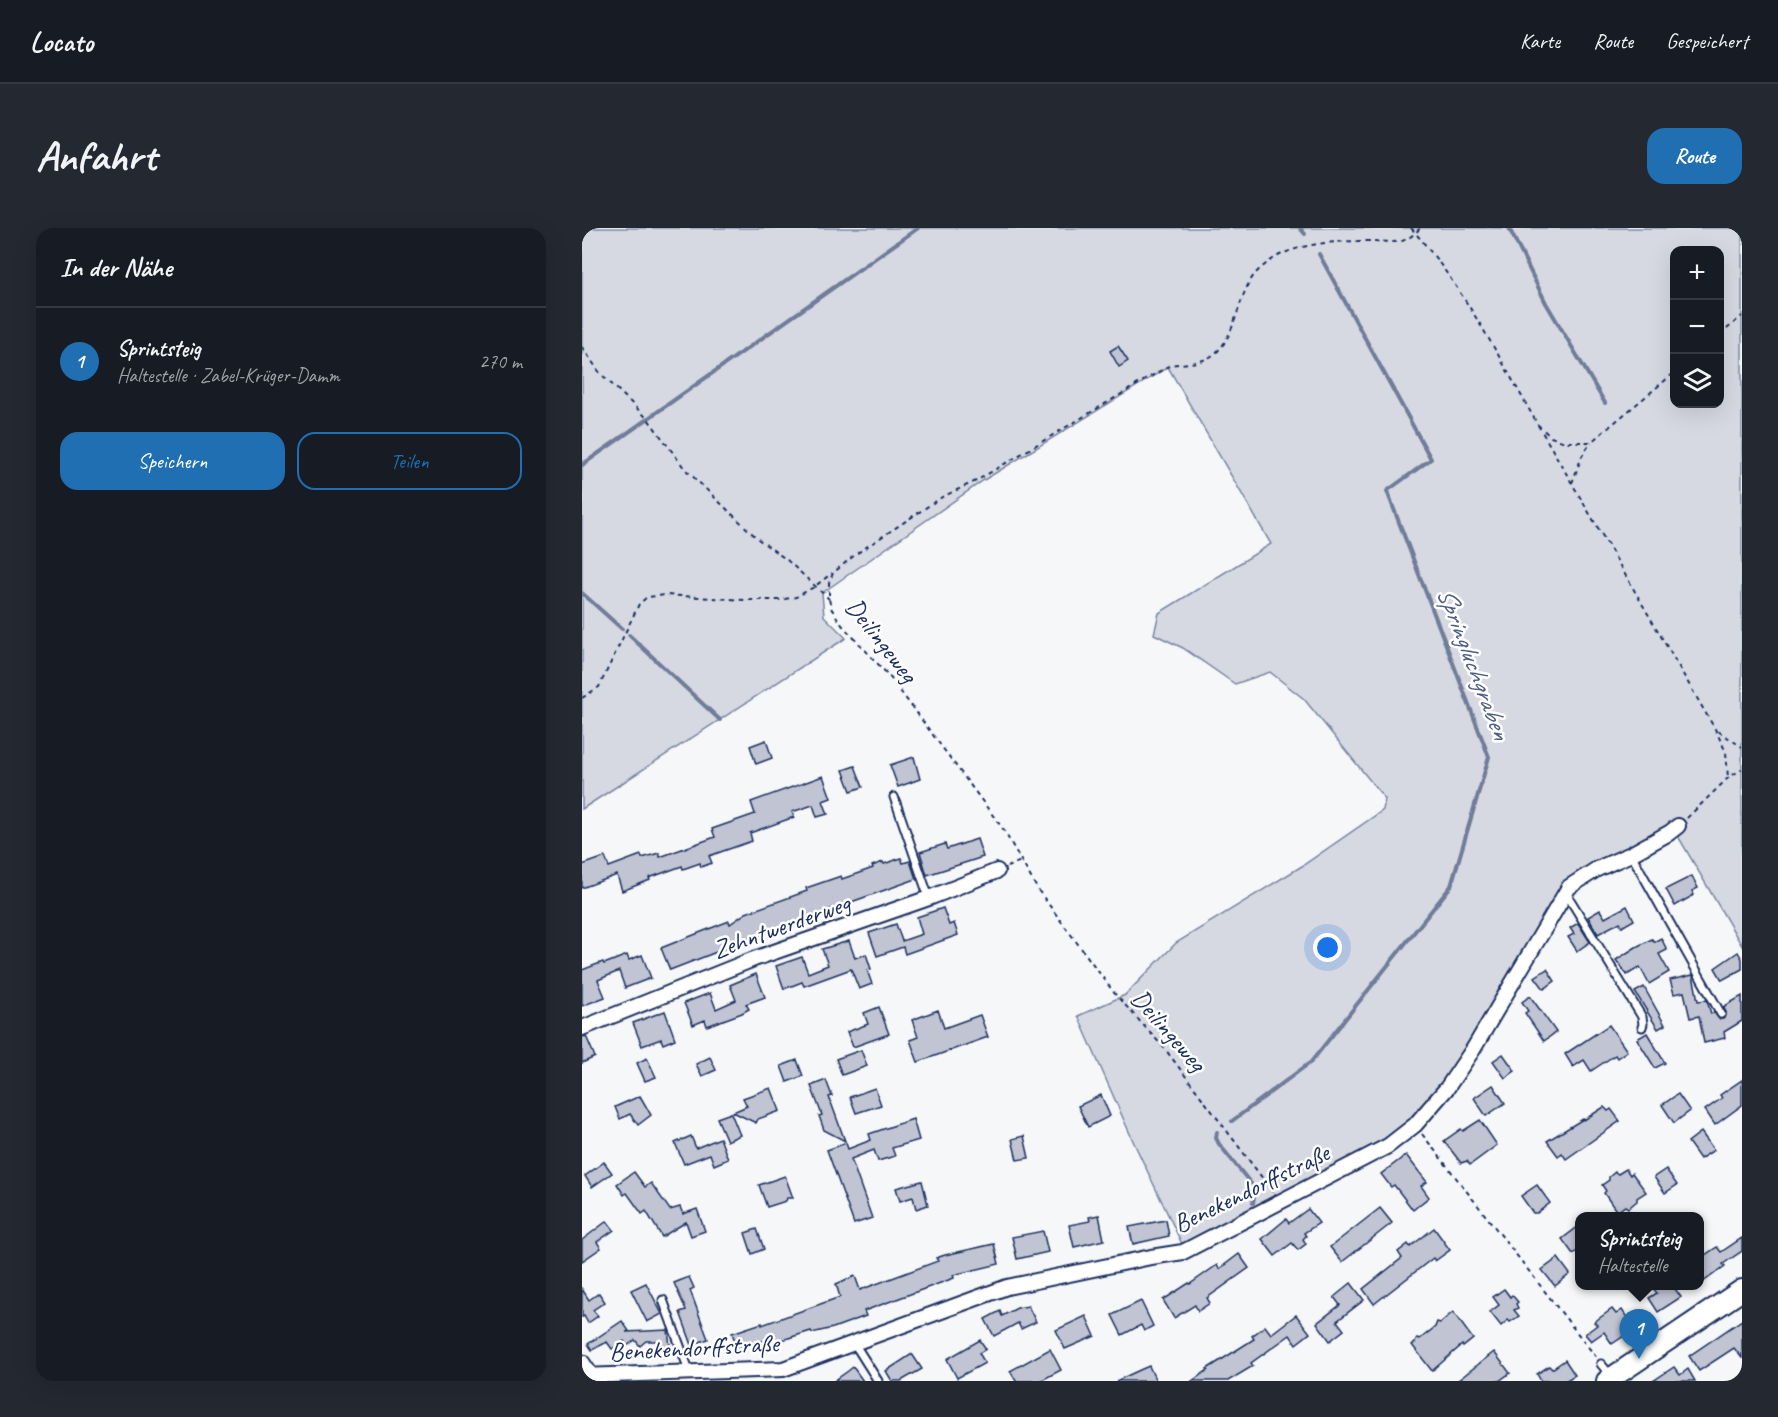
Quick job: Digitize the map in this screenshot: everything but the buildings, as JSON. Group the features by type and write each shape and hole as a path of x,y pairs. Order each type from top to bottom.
{"street":[{"name":"Benekendorffstraße","path":"590,1378 783,1369 1007,1287 1183,1252 1388,1146 1415,1125 1447,1088 1474,1048 1569,887 1597,869 1631,854 1678,826"},
{"name":"Zehntwerderweg","path":"582,1028 754,959 929,898 997,871"},
{"path":"1607,1374 1742,1290"},
{"path":"582,1362 590,1378"}],"lane":[{"path":"894,797 929,898"},
{"path":"1631,854 1721,1014"},
{"path":"1566,892 1642,1017 1642,1027"},
{"path":"663,1300 690,1372"},
{"path":"854,1343 878,1381"}],"path":[{"path":"1411,228 1431,251 1472,310 1715,729 1725,752 1728,778"},
{"path":"1416,234 1420,228"},
{"name":"Deilingeweg","path":"1281,1202 1165,1049 1108,984 1038,890 1003,829 889,676 842,624 831,608 829,583 832,573 856,554 942,497 976,481 1170,365 1195,362 1210,357 1222,345 1228,334 1255,274 1275,258 1290,251 1317,244 1343,241 1403,241 1416,234"},
{"path":"1724,331 1742,316"},
{"path":"582,347 600,373 648,419 685,469 758,539 786,560 829,599"},
{"path":"1572,484 1582,456 1592,442 1670,376"},
{"path":"1538,425 1551,437 1565,442 1592,442"},
{"path":"582,698 599,687 639,604 647,597 666,595 779,600 796,597 832,573"},
{"path":"1715,729 1742,747"},
{"path":"1678,826 1728,778 1742,769"},
{"path":"1415,1125 1607,1374"}],"shaded area":[{"path":"582,228 1742,228 1742,946 1671,824 1640,845 1592,867 1512,971 1443,1084 1414,1120 1384,1141 1183,1246 1078,1016 1125,995 1176,943 1302,866 1383,810 1385,799 1304,699 1270,672 1235,684 1183,648 1154,634 1159,613 1271,544 1168,367 984,480 822,593 824,616 846,638 582,809"}],"waterway":[{"path":"582,465 918,228"},
{"name":"Springluchgraben","path":"1300,228 1305,234"},
{"path":"1509,228 1546,303 1605,403"},
{"name":"Springluchgraben","path":"1232,1121 1311,1062 1451,886 1489,757 1387,491 1431,459 1319,254"},
{"path":"582,593 622,629"},
{"path":"629,635 720,720"},
{"name":"Springluchgraben","path":"1217,1132 1216,1138 1219,1144 1252,1185 1255,1191 1253,1203"}],"place":[{"name":"Sprintsteig","path":"1639,1359"}]}
